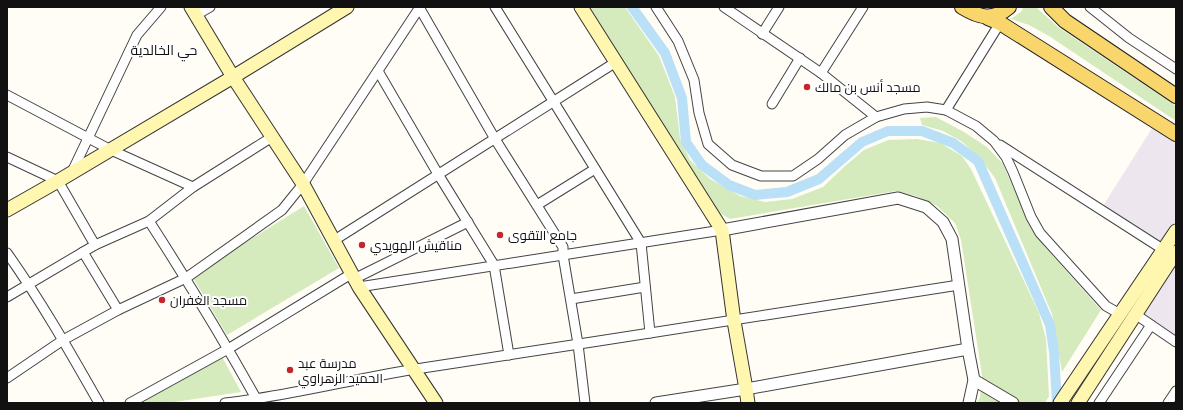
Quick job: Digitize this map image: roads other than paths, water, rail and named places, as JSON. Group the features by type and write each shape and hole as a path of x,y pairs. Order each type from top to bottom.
{"main road":[{"path":"7,210 233,78 347,7"},
{"path":"581,7 722,230 734,321 748,403"},
{"path":"962,7 994,20 1176,134"},
{"path":"994,20 1009,7"},
{"path":"1051,7 1065,21 1176,96"},
{"path":"193,11 233,78 303,184 355,280 436,403"},
{"path":"1078,403 1135,314 1170,251 1176,232"},
{"path":"1060,403 1120,314 1170,251"}],"street":[{"path":"71,174 137,35 161,7"},
{"path":"193,11 210,7"},
{"path":"7,378 63,340 118,310 186,278 282,210 303,184 419,7 495,139 563,247 563,255 578,344 585,403"},
{"path":"495,7 640,243 650,333"},
{"path":"656,7 678,41 694,80 699,113 708,144 732,164 762,176 793,176 818,159 845,135 876,116 904,109 927,107 946,110 976,126 994,141 1170,251"},
{"path":"724,7 821,73 876,116"},
{"path":"762,34 780,7"},
{"path":"821,73 863,7"},
{"path":"1090,7 1129,38 1176,69"},
{"path":"946,110 994,20"},
{"path":"772,104 800,58"},
{"path":"333,241 616,62"},
{"path":"378,71 438,174 494,265 509,355"},
{"path":"7,95 111,150 193,187"},
{"path":"7,297 95,245 149,221 193,187 272,137"},
{"path":"994,141 1006,157 1014,172 1040,233 1106,306 1120,314"},
{"path":"7,157 58,181 95,245"},
{"path":"537,205 595,169"},
{"path":"355,280 494,265 563,255 722,230 898,198 926,207 943,222 952,239 974,380 969,403"},
{"path":"149,221 186,278 257,401"},
{"path":"130,403 355,280 468,222"},
{"path":"83,252 118,310"},
{"path":"7,253 29,284 99,403"},
{"path":"225,403 257,401 414,369 734,321 959,285"},
{"path":"571,299 645,287"},
{"path":"1135,314 1176,342"},
{"path":"1099,403 1151,325"},
{"path":"656,403 746,389 968,349"},
{"path":"974,380 1013,403"},
{"path":"1168,403 1176,391"}],"waterway":[{"path":"632,7 665,53 682,98 686,142 702,165 729,185 755,195 787,192 819,179 862,142 888,131 922,131 953,143 978,161 1050,325 1054,352 1057,403"}],"place":[{"name":"مسجد أنس بن مالك","path":"807,87"},
{"name":"جامع التقوى","path":"500,235"},
{"name":"مناقيش الهويدي","path":"362,245"},
{"name":"مسجد الغفران","path":"162,300"},
{"name":"مدرسة عبد الحميد الزهراوي","path":"290,370"}],"district":[{"name":"حي الخالدية","path":"164,50"}]}
